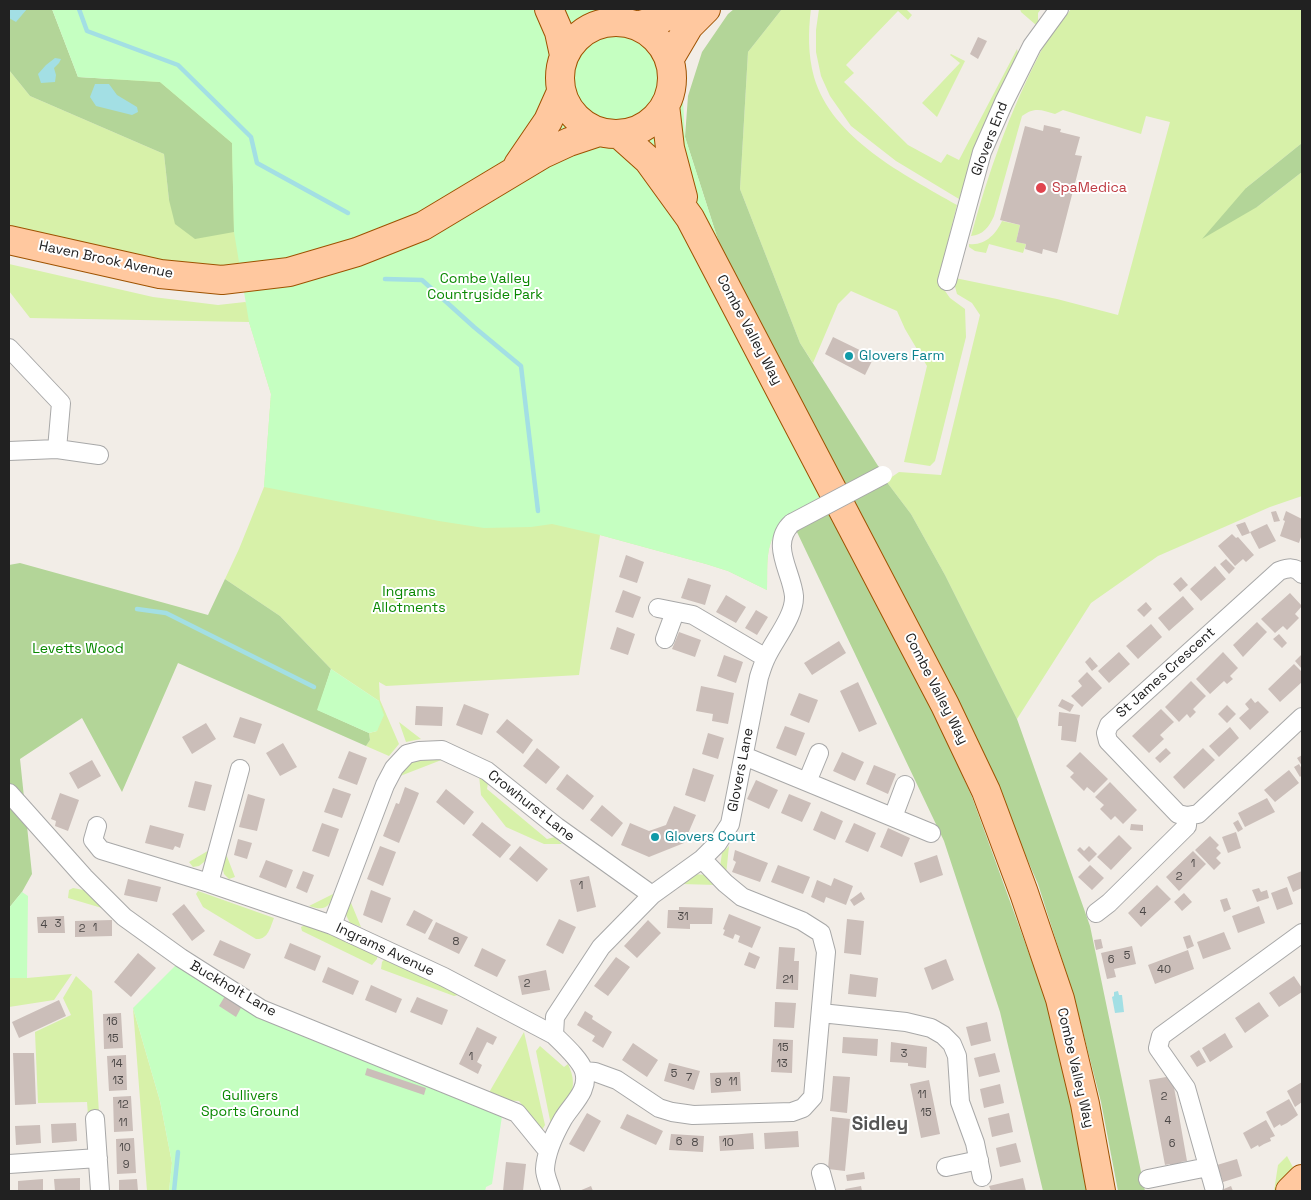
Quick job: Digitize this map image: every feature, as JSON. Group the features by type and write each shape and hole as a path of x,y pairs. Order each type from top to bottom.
{"main road":[{"path":"549,9 559,32 564,55"},
{"path":"637,26 661,19 684,9"},
{"path":"669,60 689,26 706,9"},
{"path":"598,15 637,26 653,36 665,51 669,60 672,83 665,105 660,113 646,126 637,130 609,133 590,128 575,117 564,101 561,92 560,74 564,55 575,39 582,33 600,24 598,15"},
{"name":"Haven Brook Avenue","path":"511,174 534,144 548,121 561,92"},
{"name":"Combe Valley Way","path":"665,105 675,173 690,218"},
{"name":"Haven Brook Avenue","path":"9,240 160,274 222,280 306,268 357,252 423,226 561,146 609,133"},
{"name":"Combe Valley Way","path":"609,133 648,160 690,218 945,705 986,791 1024,893 1060,999 1085,1104 1101,1191"},
{"path":"1290,1191 1302,1179"}],"street":[{"name":"Glovers End","path":"947,282 982,152 1032,46 1059,9"},
{"path":"9,348 61,403 57,449"},
{"path":"9,451 57,449 99,455"},
{"name":"Glovers Lane","path":"554,1035 556,1016 601,947 652,895 702,859 717,844 730,824 759,676 766,658 792,609 794,595 783,556 785,530 792,524 883,474"},
{"name":"St James Crescent","path":"1187,816 1178,814 1108,741 1106,733 1108,725 1279,571 1289,567 1299,570 1302,574"},
{"path":"665,639 666,610 693,615 766,658"},
{"path":"1108,909 1186,826 1187,816 1198,814 1302,717"},
{"name":"Crowhurst Lane","path":"332,925 389,776 407,754 419,751 442,750 487,771 557,827 652,895"},
{"path":"807,782 818,753"},
{"path":"744,756 931,833"},
{"path":"209,883 240,770"},
{"path":"893,817 905,785"},
{"name":"Buckholt Lane","path":"9,792 84,877 124,917 181,958 261,1009 517,1114 548,1152"},
{"name":"Ingrams Avenue","path":"97,826 93,840 101,850 209,883 332,925 444,977 554,1035"},
{"path":"584,1071 595,1072 617,1080 659,1108 694,1115 792,1112 802,1108 813,1096 826,952 821,933 802,921 742,897 725,883 702,859"},
{"path":"1214,1187 1186,1088 1158,1048 1161,1036 1302,933"},
{"path":"821,1013 906,1022 931,1028 943,1035 952,1044 957,1056 960,1102 975,1143 980,1168 946,1167"},
{"path":"551,1191 545,1171 548,1152 564,1118 580,1096 584,1084 584,1071 572,1054 554,1035"},
{"path":"95,1119 100,1191"},
{"path":"9,1164 98,1158"},
{"path":"1148,1178 1208,1167"},
{"path":"821,1172 826,1191"}],"green space":[{"path":"9,9 52,9 78,77 160,82 232,143 234,232 195,239 175,224 169,200 164,154 30,96 9,70"},
{"path":"52,9 264,115 239,264 220,267 163,261 9,226 9,70 30,96 164,154 169,200 234,232"},
{"name":"Combe Valley Countryside Park","path":"52,9 643,9 681,61 685,137 727,268 844,488 781,525 769,548 767,590 728,571 706,564 552,524 531,527 484,528 264,487 271,394 249,322 234,232 232,143 160,82 78,77"},
{"path":"734,9 782,9 748,52 740,189 800,343 880,469 844,488 727,268 685,137 688,96 702,52 728,14"},
{"path":"782,9 811,9 809,43 814,77 823,99 853,137 894,168 957,205 938,281 950,298 965,309 966,337 935,461 930,466 904,462 927,366 905,329 897,311 851,291 838,304 813,363 800,343 740,189 748,52"},
{"path":"819,9 906,9 912,15 908,20 898,11 846,65 854,73 844,82 908,145 941,163 947,154 959,160 1017,49 1018,53 996,97 979,138 959,199 896,161 851,126 830,96 821,76 816,52 816,30"},
{"path":"1020,9 1041,9 1038,13 1038,23 1036,25"},
{"path":"1071,9 1302,9 1302,143 1246,188 1257,207 1302,172 1302,496 1270,507 1158,556 1091,603 1017,719 945,575 911,514 886,481 899,472 941,475 980,315 972,303 957,294 954,283 955,278 1057,299 1118,315 1170,122 1146,116 1141,134 1063,110 1055,114 1038,110 1027,113 1022,116 994,216 985,230 971,236 992,166 1019,97 1043,47"},
{"path":"951,54 965,61 937,117 922,103 960,63"},
{"path":"1302,143 1302,172 1257,207 1202,239 1246,188"},
{"path":"1002,221 1020,225 1016,242 1026,244 1023,253 989,244 986,253 975,251 969,247 969,244 980,243 989,238"},
{"name":"Ingrams Allotments","path":"9,264 153,297 218,305 245,302 781,525 769,548 767,590 728,571 600,535 579,675 386,686 379,682 380,700 399,744 389,756 366,746 370,740 369,733 377,731 379,701 331,669 280,616 225,579 264,487 271,394 249,322 30,318 9,291"},
{"path":"886,481 911,514 945,575 1017,719 1090,926 1145,1191 1118,1191 1101,1102 1074,997 1038,884 995,785 850,501"},
{"path":"831,511 933,709 972,797 1047,1003 1072,1106 1088,1191 1043,1191 1000,1012 944,841 796,530"},
{"name":"Levetts Wood","path":"20,563 208,615 225,579 280,616 331,669 318,710 369,733 370,740 366,746 178,663 122,792 82,718 20,759 32,874 22,892 9,908 9,565"},
{"path":"331,669 379,701 384,715 377,731 369,733 317,710"},
{"path":"399,722 421,739 406,742"},
{"path":"420,756 444,759 395,778 398,770"},
{"path":"479,775 488,783 487,789 547,839 555,837 562,844 544,844 506,827 481,795"},
{"path":"729,846 726,875 720,867 722,853"},
{"path":"211,849 209,858 199,866 193,867 189,862"},
{"path":"226,854 235,877 229,879 224,874 221,862"},
{"path":"694,874 707,875 717,885 681,884"},
{"path":"73,888 94,892 112,911 68,898 69,890"},
{"path":"198,891 274,918 268,933 263,938 256,939 203,907 196,894"},
{"path":"22,892 28,896 27,978 9,978 9,908"},
{"path":"337,892 323,908 309,906"},
{"path":"349,898 361,927 350,923 346,915"},
{"path":"305,925 378,953 377,959 372,965 302,931 301,927"},
{"path":"387,956 457,991 458,995 454,996 381,969 382,962"},
{"name":"Gullivers Sports Ground","path":"179,962 502,1116 492,1184 486,1187 485,1191 169,1191 172,1163 160,1101 133,1008"},
{"path":"72,974 54,1000 9,1007 9,978"},
{"path":"76,976 92,991 99,1114 88,1115 87,1102 38,1103 35,1032 71,1015 63,998"},
{"path":"133,1008 160,1101 172,1163 169,1191 147,1191"},
{"path":"524,1032 545,1125 542,1130 519,1101 499,1100 487,1096"},
{"path":"540,1046 564,1067 568,1064 572,1073 573,1082 570,1096 551,1125 536,1051"},
{"path":"1287,1156 1296,1173 1279,1191 1274,1191 1278,1165"}],"water":[{"path":"9,9 27,9 16,22 9,18"},
{"path":"55,58 61,59 54,68 55,82 41,83 38,74"},
{"path":"95,84 109,84 117,95 137,107 138,112 132,115 96,106 90,97"},
{"path":"1118,991 1119,995 1122,995 1124,1012 1115,1013 1112,997 1114,992"}],"building":[{"path":"978,37 987,41 978,59 970,54"},
{"name":"SpaMedica","path":"1044,125 1061,129 1060,132 1080,137 1075,155 1082,156 1057,253 1043,249 1042,254 1025,249 1026,244 1016,242 1020,225 1000,220 1025,126 1043,131"},
{"name":"Glovers Farm","path":"833,337 874,357 865,375 825,354"},
{"path":"1276,511 1280,521 1274,522 1271,512"},
{"path":"1286,511 1302,519 1302,534 1299,543 1280,536"},
{"path":"1245,522 1250,533 1242,536 1236,525"},
{"path":"1267,524 1276,541 1259,549 1250,532"},
{"path":"1232,534 1236,538 1238,537 1254,555 1246,562 1243,559 1235,566 1218,546"},
{"path":"626,555 644,562 637,583 619,577"},
{"path":"1226,559 1235,568 1229,574 1220,564"},
{"path":"1215,566 1226,579 1201,601 1190,589"},
{"path":"1181,577 1188,585 1180,592 1173,584"},
{"path":"688,578 711,585 705,605 681,598"},
{"path":"623,590 641,597 633,618 615,612"},
{"path":"1290,593 1302,606 1295,614 1299,618 1287,630 1283,626 1275,633 1261,619"},
{"path":"726,595 746,607 736,623 716,612"},
{"path":"1183,596 1194,609 1169,631 1158,618"},
{"path":"1146,602 1152,609 1144,617 1137,610"},
{"path":"756,610 768,617 757,635 745,628"},
{"path":"1257,622 1267,632 1243,657 1233,645"},
{"path":"1151,624 1162,637 1138,659 1126,646"},
{"path":"617,627 635,634 628,655 610,649"},
{"path":"679,632 701,640 695,657 672,649"},
{"path":"1279,634 1287,643 1282,648 1273,639"},
{"path":"839,641 846,653 812,675 804,663"},
{"path":"1119,652 1130,664 1109,683 1098,671"},
{"path":"1223,652 1238,668 1230,676 1233,679 1227,684 1224,681 1210,694 1196,679"},
{"path":"1302,654 1302,669 1295,661"},
{"path":"724,655 743,662 736,683 717,676"},
{"path":"1090,657 1098,666 1092,671 1085,662"},
{"path":"1294,664 1302,672 1302,682 1280,702 1268,689"},
{"path":"1087,672 1102,688 1082,707 1071,696 1082,686 1078,681"},
{"path":"1191,681 1206,696 1193,709 1196,712 1190,718 1187,714 1179,722 1165,707"},
{"path":"858,682 877,724 859,732 840,691"},
{"path":"701,686 734,693 728,724 712,721 713,714 696,711"},
{"path":"799,693 818,700 809,723 790,715"},
{"path":"1251,698 1255,703 1258,701 1269,712 1250,730 1239,718 1249,709 1245,704"},
{"path":"1062,699 1074,705 1070,712 1058,706"},
{"path":"464,704 489,714 482,735 456,725"},
{"path":"1227,705 1236,714 1227,723 1218,714"},
{"path":"416,706 443,707 442,726 415,725"},
{"path":"1161,709 1174,722 1160,735 1164,739 1149,753 1132,736"},
{"path":"1059,712 1080,715 1076,742 1061,740 1062,726 1058,726"},
{"path":"240,717 262,724 255,744 233,737"},
{"path":"507,719 533,740 523,754 496,732"},
{"path":"206,723 216,739 192,754 182,737"},
{"path":"785,726 805,733 796,756 776,748"},
{"path":"1230,727 1239,738 1219,757 1209,746"},
{"path":"708,733 724,738 718,759 702,754"},
{"path":"283,743 297,767 280,776 266,753"},
{"path":"537,748 560,767 546,784 523,766"},
{"path":"1166,748 1171,753 1160,763 1155,758"},
{"path":"1203,748 1215,760 1184,789 1173,777"},
{"path":"349,751 367,758 357,785 338,778"},
{"path":"842,752 864,762 855,781 833,771"},
{"path":"1080,752 1108,779 1094,793 1087,787 1084,791 1070,777 1074,773 1066,766"},
{"path":"1302,755 1302,766 1297,758"},
{"path":"92,760 101,776 78,789 69,773"},
{"path":"1299,764 1302,769 1300,777 1294,767"},
{"path":"874,765 896,774 888,794 866,784"},
{"path":"693,768 714,775 705,802 685,795"},
{"path":"1289,770 1299,783 1275,802 1264,790"},
{"path":"567,774 594,796 583,810 556,789"},
{"path":"756,780 778,790 769,809 747,799"},
{"path":"195,781 212,785 205,811 188,807"},
{"path":"1110,782 1137,810 1123,824 1115,816 1111,820 1100,809 1104,805 1095,797"},
{"path":"405,787 419,793 399,843 383,836 396,803 399,804"},
{"path":"333,788 351,794 342,818 324,812"},
{"path":"446,789 474,812 464,825 436,802"},
{"path":"60,793 79,800 68,831 55,826 56,821 51,819"},
{"path":"248,794 265,799 257,831 239,827"},
{"path":"789,794 811,803 802,822 781,813"},
{"path":"1267,798 1275,812 1245,827 1238,813"},
{"path":"602,805 623,823 612,837 590,820"},
{"name":"Glovers Court","path":"674,806 696,815 684,843 649,857 621,845 630,823 649,831 666,825"},
{"path":"821,811 843,821 835,840 813,830"},
{"path":"1238,820 1243,829 1238,832 1233,823"},
{"path":"482,822 511,845 500,858 472,835"},
{"path":"322,823 339,829 329,857 312,851"},
{"path":"854,823 876,833 868,852 845,842"},
{"path":"1131,824 1143,825 1143,831 1130,830"},
{"path":"150,825 184,834 180,848 175,846 173,850 145,843"},
{"path":"888,828 910,838 902,857 880,847"},
{"path":"1236,832 1241,848 1228,853 1222,837"},
{"path":"1119,835 1132,848 1111,870 1097,857"},
{"path":"1210,836 1219,845 1216,848 1221,853 1216,858 1221,863 1214,870 1195,850"},
{"path":"238,839 252,843 247,859 234,855"},
{"path":"380,846 396,852 383,886 367,879"},
{"path":"520,846 548,869 537,882 509,859"},
{"path":"1089,846 1097,854 1089,862 1077,850 1080,847 1084,851"},
{"path":"735,850 768,863 760,882 732,872 736,862 733,860"},
{"path":"1193,851 1206,864 1179,891 1166,877"},
{"path":"937,855 943,875 920,883 914,863"},
{"path":"266,860 293,870 286,888 259,877"},
{"path":"778,865 810,877 803,894 771,882"},
{"path":"1090,865 1104,878 1092,890 1078,877"},
{"path":"303,871 314,875 307,893 296,888"},
{"path":"1302,871 1302,888 1293,892 1287,877"},
{"path":"589,876 596,907 577,912 570,880"},
{"path":"834,878 853,886 846,905 826,897 824,903 811,897 817,880 831,886"},
{"path":"128,879 161,887 157,902 124,895"},
{"path":"1157,885 1171,899 1141,927 1128,913"},
{"path":"1287,887 1293,904 1277,910 1271,893"},
{"path":"1259,888 1261,892 1267,890 1269,898 1257,902 1252,890"},
{"path":"371,890 391,898 382,923 363,915"},
{"path":"861,892 865,899 854,906 850,900"},
{"path":"1184,893 1192,902 1182,911 1174,902"},
{"path":"1227,898 1231,909 1224,912 1220,900"},
{"path":"184,904 205,931 192,941 172,914"},
{"path":"1259,906 1265,923 1238,933 1232,916"},
{"path":"679,907 713,908 712,924 690,924 690,929 667,928 668,910 679,910"},
{"path":"414,910 433,920 425,934 406,925"},
{"path":"729,914 761,927 752,948 738,942 740,936 735,934 733,939 723,935 725,930 723,929"},
{"path":"64,916 65,933 38,933 37,917"},
{"path":"559,919 576,927 563,954 546,945"},
{"path":"847,919 864,921 861,955 844,953"},
{"path":"112,920 112,936 75,937 75,921"},
{"path":"648,920 661,933 637,958 624,946"},
{"path":"436,922 468,937 459,954 428,939"},
{"path":"1224,932 1231,949 1203,959 1197,942"},
{"path":"1190,935 1194,946 1187,949 1183,937"},
{"path":"1101,939 1103,948 1096,950 1094,940"},
{"path":"220,940 251,954 244,969 213,955"},
{"path":"290,943 321,956 315,971 284,958"},
{"path":"1132,946 1136,964 1114,969 1116,977 1107,979 1101,953"},
{"path":"779,947 795,948 794,961 799,961 798,990 776,989"},
{"path":"482,948 506,960 497,977 474,966"},
{"path":"1188,950 1194,969 1155,984 1148,965"},
{"path":"749,952 760,957 755,969 744,965"},
{"path":"138,953 156,968 131,997 114,982"},
{"path":"616,957 630,967 608,996 594,986"},
{"path":"946,959 954,980 932,990 924,968"},
{"path":"328,967 359,981 353,995 322,982"},
{"path":"546,970 550,990 522,995 518,976"},
{"path":"850,974 878,978 876,997 848,994"},
{"path":"1294,976 1302,988 1302,992 1279,1007 1269,993"},
{"path":"371,985 402,999 396,1013 365,1000"},
{"path":"225,996 242,1006 236,1017 219,1006"},
{"path":"417,997 448,1010 442,1025 410,1012"},
{"path":"59,1000 66,1016 19,1038 12,1022"},
{"path":"775,1002 796,1003 794,1028 774,1027"},
{"path":"1259,1002 1269,1016 1245,1033 1235,1018"},
{"path":"585,1011 593,1016 592,1019 612,1032 603,1048 592,1041 595,1036 577,1025"},
{"path":"121,1013 123,1048 104,1049 103,1014"},
{"path":"987,1022 991,1041 971,1046 966,1027"},
{"path":"477,1027 497,1037 493,1045 487,1042 477,1062 482,1065 478,1074 459,1064"},
{"path":"1225,1033 1233,1047 1210,1062 1202,1048"},
{"path":"843,1037 878,1039 877,1056 842,1053"},
{"path":"773,1039 793,1040 792,1073 771,1072"},
{"path":"891,1042 927,1047 926,1068 908,1066 908,1063 890,1062"},
{"path":"633,1043 658,1060 647,1077 622,1060"},
{"path":"1199,1050 1206,1062 1197,1067 1190,1056"},
{"path":"13,1053 34,1053 36,1104 15,1105"},
{"path":"995,1053 1000,1072 979,1077 974,1058"},
{"path":"126,1055 127,1090 109,1091 107,1056"},
{"path":"669,1063 700,1071 694,1090 664,1081"},
{"path":"367,1068 426,1088 424,1095 365,1075"},
{"path":"740,1072 741,1091 711,1093 710,1073"},
{"path":"833,1076 850,1077 847,1113 830,1111"},
{"path":"1172,1076 1187,1161 1181,1162 1182,1167 1171,1169 1170,1164 1165,1165 1149,1080"},
{"path":"929,1080 940,1134 921,1138 910,1084"},
{"path":"1302,1082 1302,1102 1295,1107 1287,1091"},
{"path":"1000,1084 1004,1103 984,1108 980,1089"},
{"path":"131,1096 133,1131 114,1132 113,1097"},
{"path":"1289,1099 1298,1115 1287,1123 1281,1126 1280,1124 1274,1128 1266,1112"},
{"path":"587,1113 601,1121 584,1152 569,1144"},
{"path":"1009,1113 1013,1132 992,1137 988,1118"},
{"path":"627,1114 663,1131 656,1145 620,1128"},
{"path":"832,1117 850,1119 845,1171 828,1169"},
{"path":"1266,1120 1275,1136 1270,1138 1271,1141 1251,1149 1243,1133"},
{"path":"76,1123 77,1141 52,1143 51,1124"},
{"path":"40,1125 41,1143 16,1145 15,1126"},
{"path":"798,1131 799,1147 765,1149 764,1133"},
{"path":"753,1133 754,1149 720,1151 719,1136"},
{"path":"671,1134 704,1136 703,1152 669,1150"},
{"path":"134,1138 136,1173 117,1174 116,1139"},
{"path":"1016,1143 1021,1162 1000,1167 996,1148"},
{"path":"1237,1159 1242,1176 1223,1182 1217,1165"},
{"path":"506,1162 526,1164 523,1191 503,1191"},
{"path":"864,1172 865,1179 847,1181 846,1175"},
{"path":"80,1178 80,1191 55,1191 54,1179"},
{"path":"1023,1178 1026,1191 991,1191 989,1186"},
{"path":"43,1179 43,1191 18,1191 18,1181"},
{"path":"137,1179 138,1191 119,1191 119,1180"},
{"path":"591,1186 593,1191 579,1191"},
{"path":"861,1186 862,1191 846,1191 845,1189"},
{"path":"1231,1186 1233,1191 1219,1191"}],"waterway":[{"path":"79,9 87,31 178,65 251,137 257,163 348,213"},
{"path":"385,279 422,280 521,366 538,511"},
{"path":"137,609 166,613 314,687"},
{"path":"174,1191 178,1152"}],"place":[{"name":"SpaMedica","path":"1041,188"},
{"name":"Glovers Farm","path":"849,356"},
{"name":"Glovers Court","path":"655,837"}],"district":[{"name":"Sidley","path":"880,1125"}]}
